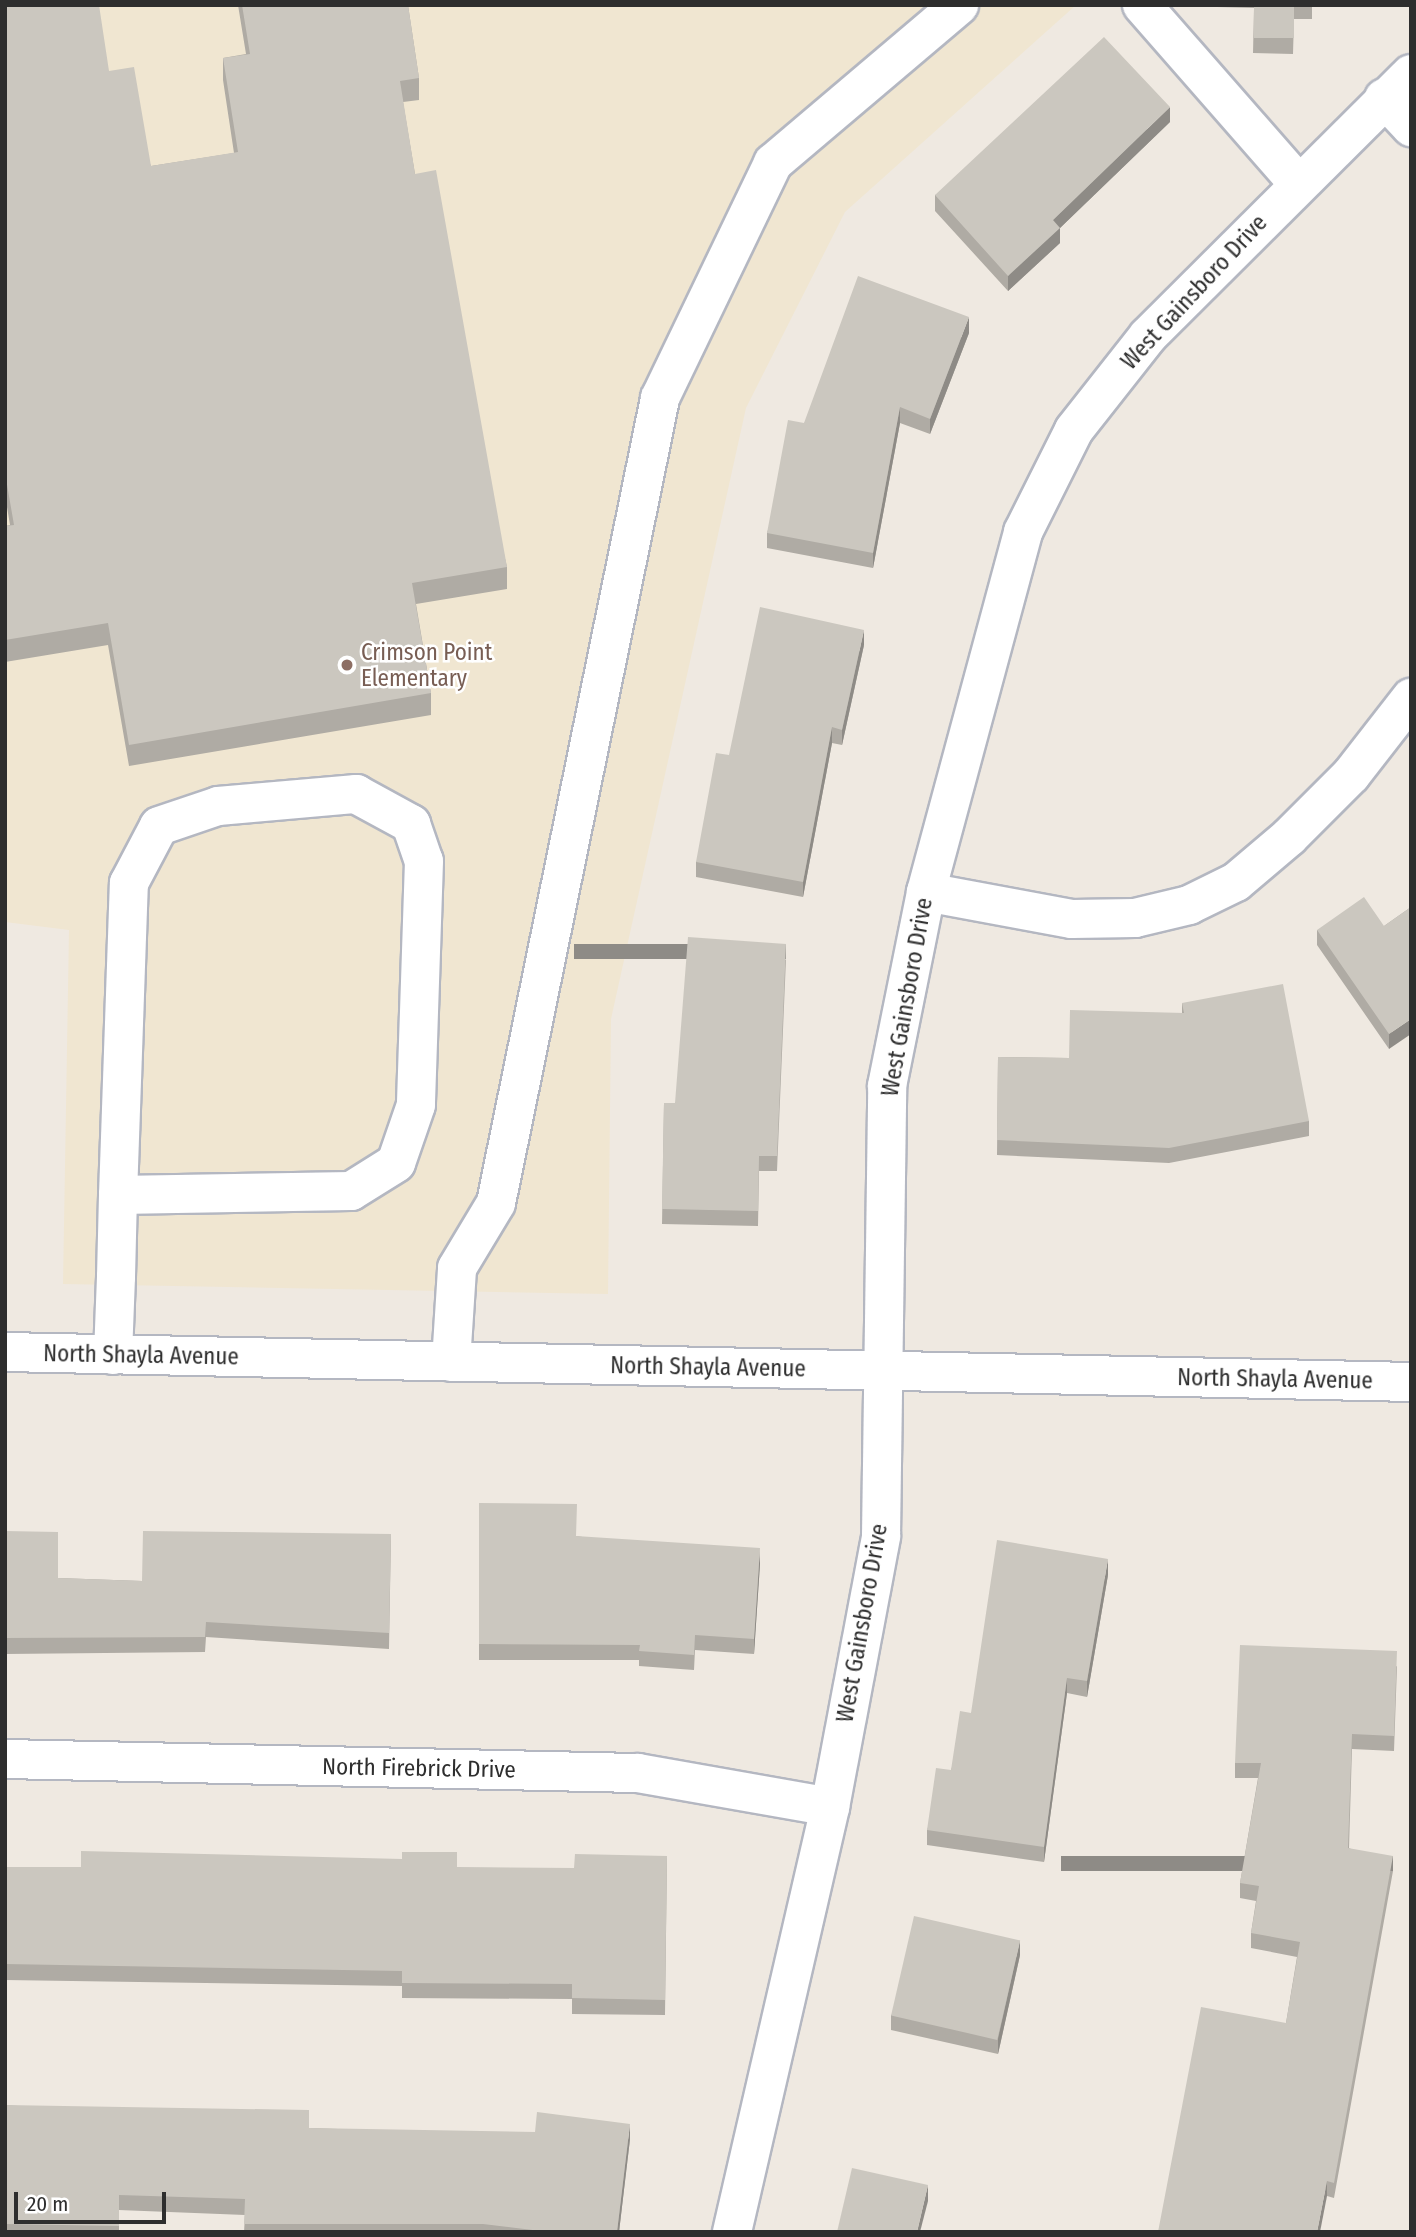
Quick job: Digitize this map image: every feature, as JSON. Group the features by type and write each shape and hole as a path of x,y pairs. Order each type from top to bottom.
{"street":[{"path":"451,1362 457,1268 496,1203 660,398 773,163 959,5"},
{"path":"1142,5 1297,182"},
{"path":"1397,86 1411,127"},
{"name":"West Gainsboro Drive","path":"732,2232 830,1807 881,1536 887,1086 926,892 1023,532 1074,430 1148,336 1297,182 1397,86"},
{"path":"926,892 1072,919 1135,918 1189,905 1236,882 1289,837 1351,775 1411,698"},
{"path":"113,1355 118,1195 129,883 159,826 218,806 356,794 411,824 424,861 416,1105 396,1163 351,1191 118,1195"},
{"name":"North Shayla Avenue","path":"5,1352 1411,1382"},
{"name":"North Firebrick Drive","path":"5,1759 638,1773 830,1807"}],"shaded area":[{"name":"Crimson Point Elementary","path":"5,5 1076,5 845,212 746,408 611,1019 608,1294 63,1284 69,930 5,922"}],"building":[{"path":"5,5 99,5 109,71 134,67 151,166 238,152 223,58 250,54 242,5 408,5 419,78 400,81 415,174 436,170 507,567 412,583 431,693 129,745 108,623 5,640 5,526 14,525 5,473"},
{"path":"1254,5 1294,5 1294,38 1254,38"},
{"path":"1104,37 1170,107 1053,220 1060,228 1008,276 935,195"},
{"path":"858,276 969,317 930,419 900,407 873,553 767,533 788,420 804,423"},
{"path":"760,607 864,630 842,730 832,727 803,882 696,862 716,753 729,755"},
{"path":"1364,897 1384,926 1411,907 1411,1019 1389,1034 1317,930"},
{"path":"688,937 786,944 777,1156 759,1156 758,1211 662,1209 664,1103 675,1103"},
{"path":"1283,984 1309,1121 1169,1148 997,1140 998,1057 1069,1058 1070,1010 1184,1013 1182,1003"},
{"path":"479,1503 577,1504 576,1536 760,1548 754,1639 695,1635 694,1655 639,1651 640,1645 479,1644"},
{"path":"5,1531 58,1532 58,1578 142,1581 143,1531 391,1534 389,1633 206,1622 205,1637 5,1638"},
{"path":"997,1540 1108,1559 1087,1681 1067,1678 1044,1847 927,1830 936,1768 951,1770 960,1711 971,1713"},
{"path":"1240,1645 1397,1651 1394,1736 1352,1734 1348,1848 1393,1856 1334,2183 1327,2181 1317,2232 1158,2232 1201,2007 1286,2023 1300,1942 1251,1933 1259,1886 1240,1883 1261,1763 1235,1763"},
{"path":"81,1851 402,1859 402,1852 457,1852 457,1867 574,1868 575,1854 667,1856 665,2000 572,1998 572,1984 402,1983 402,1971 5,1964 5,1867 81,1867"},
{"path":"914,1916 1020,1941 997,2040 891,2015"},
{"path":"5,2105 309,2110 309,2128 535,2132 537,2112 630,2124 617,2232 549,2232 483,2224 244,2224 245,2199 119,2195 119,2226 5,2224"},
{"path":"852,2168 928,2185 917,2232 837,2232"}],"place":[{"name":"Crimson Point Elementary","path":"347,665"}]}
